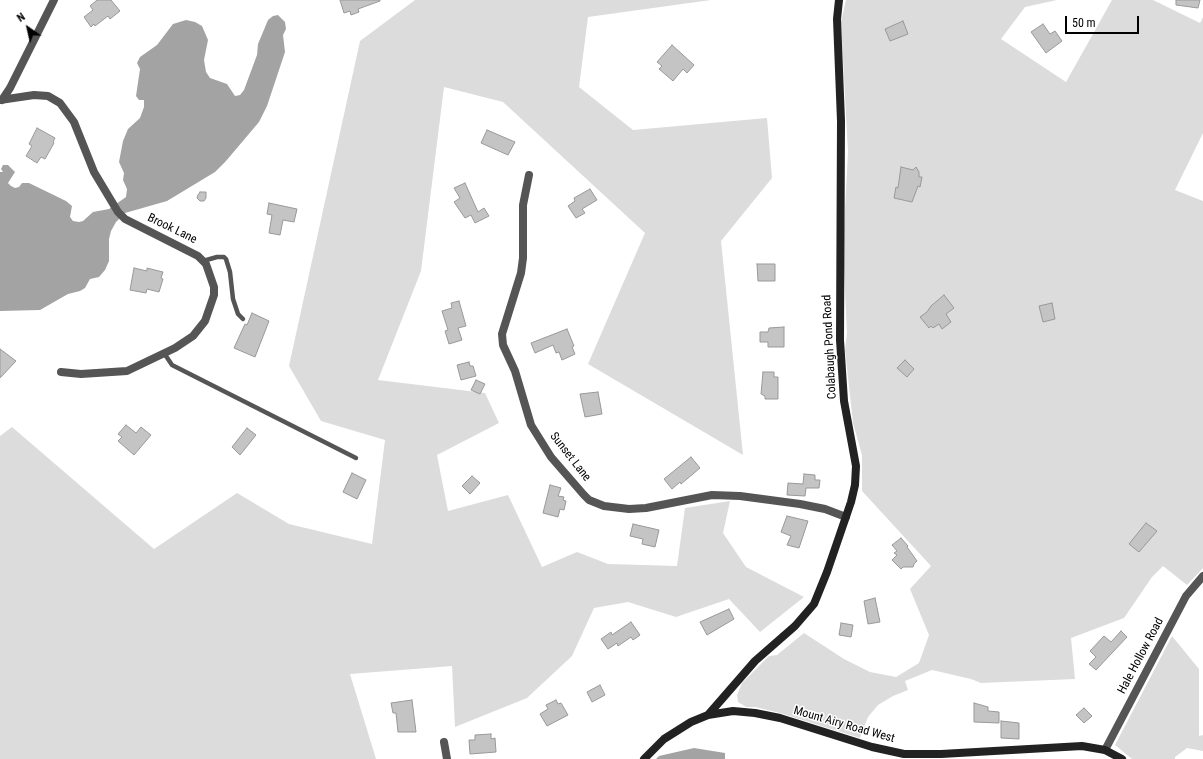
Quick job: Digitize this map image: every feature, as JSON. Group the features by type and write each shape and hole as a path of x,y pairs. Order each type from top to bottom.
{"street":[{"path":"1,100 10,88 54,0"},
{"name":"Colabaugh Pond Road","path":"708,715 755,661 795,626 814,604 824,583 854,491 856,466 844,400 840,340 841,121 837,20 839,0"},
{"name":"Brook Lane","path":"1,100 34,95 48,96 60,103 74,122 94,172 112,202 125,219 192,252 203,261 212,276 214,296 206,321 193,336 164,353 127,371 81,374 61,372"},
{"name":"Sunset Lane","path":"529,176 523,205 521,273 502,334 503,345 515,371 531,425 551,457 584,495 589,500 604,506 629,509 723,495 800,504 825,509 846,517"},
{"name":"Hale Hollow Road","path":"1105,750 1186,596 1203,576"},
{"name":"Mount Airy Road West","path":"644,759 675,732 690,722 708,715 733,711 755,713 780,718 872,747 904,754 942,754 1060,746 1090,746 1105,750 1122,759"},
{"path":"444,742 447,759"}],"lane":[{"path":"203,261 217,257 224,257 226,259 230,272 232,299 238,314 244,319"},
{"path":"164,353 172,365 356,458"}],"shaded area":[{"path":"415,0 711,0 588,17 579,87 633,130 767,118 772,178 721,241 743,455 588,364 645,233 503,102 444,87 421,271 378,380 485,393 499,423 437,455 448,511 508,495 542,567 577,552 608,564 677,566 685,508 730,501 723,533 746,567 804,597 760,632 729,599 676,617 628,602 594,608 572,656 527,698 455,727 452,666 350,674 376,759 0,759 0,436 12,427 154,549 237,493 289,524 372,544 385,440 321,421 289,366 360,41"},
{"path":"846,0 1057,0 1025,7 1001,39 1066,82 1112,0 1153,0 1200,23 1203,17 1203,133 1175,190 1203,201 1203,568 1187,585 1163,566 1152,577 1124,618 1071,638 1075,679 981,683 971,679 932,670 905,681 908,690 893,696 878,705 868,717 860,738 780,713 755,707 746,707 738,702 737,695 742,683 769,656 777,655 804,633 844,659 870,672 896,677 919,663 929,635 910,589 931,566 862,491 862,455 853,423 845,350 847,333 843,249 848,152 841,22"},
{"path":"278,15 285,22 286,29 283,35 285,52 267,106 259,122 226,161 215,172 167,201 125,213 116,222 111,231 109,239 109,261 105,270 99,277 90,279 85,288 68,294 40,310 0,311 0,172 3,172 1,169 3,165 8,165 15,172 8,183 11,186 15,188 19,187 22,183 29,183 66,201 72,206 70,217 73,221 83,221 93,212 109,209 126,197 127,189 123,180 124,173 119,162 123,141 128,129 140,118 144,107 144,100 139,100 136,96 140,69 137,63 140,57 157,45 173,24 186,20 195,22 202,26 208,40 204,60 206,72 210,78 227,84 235,96 240,95 244,90 257,55 258,44 268,20 273,16"},
{"path":"1172,636 1199,669 1199,736 1203,735 1203,751 1187,748 1175,757 1175,759 1132,759 1115,745"},
{"path":"694,748 725,753 725,759 656,759 659,756"}],"building":[{"path":"97,0 111,0 120,11 110,19 108,16 95,26 94,24 91,27 84,17 93,10 90,6"},
{"path":"340,0 380,1 358,9 359,12 351,15 350,11 344,13"},
{"path":"1176,0 1200,0 1198,8 1176,5"},
{"path":"903,21 908,34 890,41 885,29"},
{"path":"1043,24 1050,34 1055,31 1062,41 1046,53 1031,32"},
{"path":"672,45 694,65 687,73 683,69 673,81 659,69 662,66 657,62"},
{"path":"37,128 55,138 54,143 45,159 41,157 37,163 26,156 32,146 29,144"},
{"path":"487,130 515,142 508,155 481,143"},
{"path":"901,167 913,170 916,167 919,172 919,177 922,177 920,187 918,186 912,202 894,198 896,187 898,188"},
{"path":"465,183 478,212 484,208 489,216 475,223 471,215 465,218 454,202 460,198 454,188"},
{"path":"590,189 597,200 582,209 585,213 576,218 568,206 575,201 574,198"},
{"path":"200,192 206,192 206,198 204,201 200,201 197,198"},
{"path":"269,203 297,209 294,222 283,220 280,235 269,233 272,215 267,214"},
{"path":"757,264 775,264 775,281 758,281"},
{"path":"134,268 147,271 147,268 163,272 161,278 163,279 159,292 147,289 146,293 130,290"},
{"path":"944,295 954,308 946,314 951,322 942,329 939,324 933,328 931,326 929,328 920,317"},
{"path":"459,301 466,326 458,328 462,340 449,344 445,331 448,330 442,311 452,308 451,303"},
{"path":"1052,303 1055,319 1043,322 1039,306"},
{"path":"252,313 269,321 255,357 234,348"},
{"path":"784,327 784,347 768,347 768,342 760,342 760,332 768,332 769,328"},
{"path":"567,329 574,346 572,347 575,354 562,360 559,352 556,353 553,345 535,353 531,343"},
{"path":"0,349 16,361 0,378"},
{"path":"905,360 914,369 907,377 897,368"},
{"path":"469,362 470,366 473,366 476,376 461,380 457,365"},
{"path":"763,372 774,372 774,377 778,377 778,399 765,399 765,396 761,394"},
{"path":"476,380 485,384 480,394 471,390"},
{"path":"598,392 602,414 585,417 580,394"},
{"path":"126,425 136,433 141,427 151,435 134,455 118,441 122,437 118,434"},
{"path":"247,428 256,435 240,455 232,447"},
{"path":"691,457 700,468 681,484 680,482 672,489 664,479"},
{"path":"352,473 366,480 357,499 343,492"},
{"path":"804,474 815,475 815,480 820,480 819,488 806,488 805,496 787,495 788,483 803,484"},
{"path":"472,476 480,483 470,494 462,486"},
{"path":"550,485 561,488 558,496 564,497 563,500 566,501 564,510 560,509 558,517 543,513"},
{"path":"787,516 808,521 799,548 787,545 791,536 781,532"},
{"path":"1146,523 1157,531 1139,552 1129,544"},
{"path":"633,524 659,530 655,547 642,544 643,539 630,536"},
{"path":"901,538 917,561 913,567 903,567 901,569 892,560 897,555 894,553 897,551 892,545"},
{"path":"875,598 880,622 868,624 864,601"},
{"path":"729,609 734,619 707,635 700,622"},
{"path":"631,622 640,635 633,640 631,637 618,646 617,643 608,649 601,639 611,632 612,635"},
{"path":"841,623 853,625 851,637 839,635"},
{"path":"1121,631 1127,637 1096,670 1089,664 1096,657 1090,651 1104,636 1111,642"},
{"path":"600,685 605,695 592,702 587,692"},
{"path":"412,700 416,732 398,732 396,713 393,713 391,703"},
{"path":"556,700 558,704 561,703 568,715 547,726 540,714 548,709 546,705"},
{"path":"974,703 988,707 988,711 999,712 999,723 974,722"},
{"path":"1084,708 1092,716 1084,723 1076,715"},
{"path":"1001,721 1019,723 1019,739 1001,738"},
{"path":"491,734 491,739 495,738 496,752 470,754 469,740 475,740 475,735"}]}
